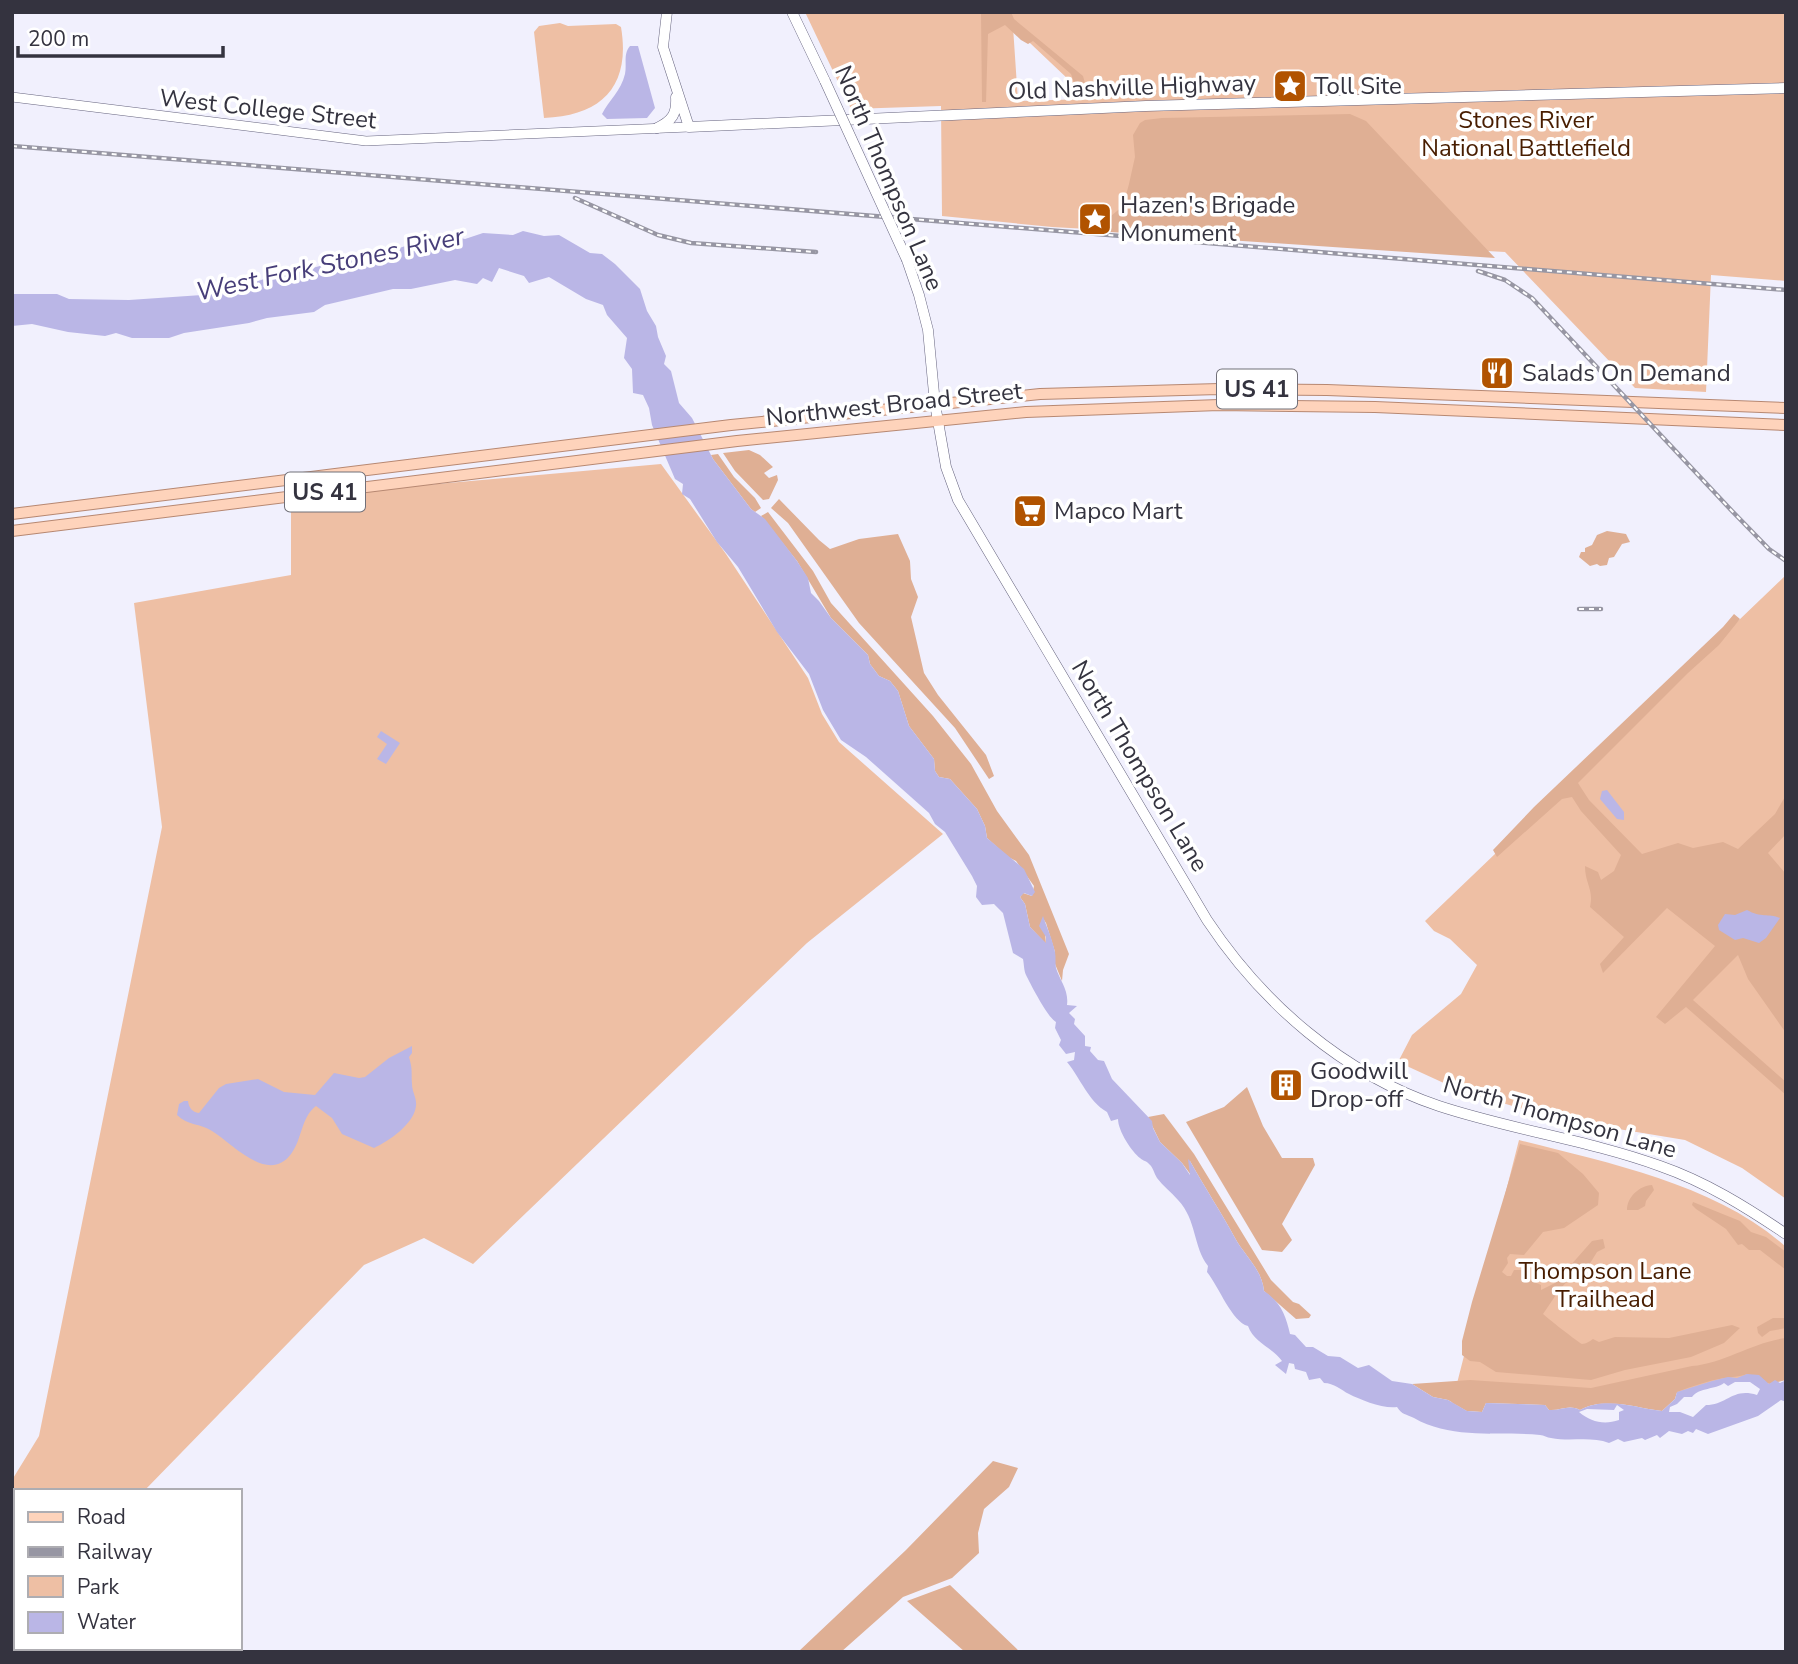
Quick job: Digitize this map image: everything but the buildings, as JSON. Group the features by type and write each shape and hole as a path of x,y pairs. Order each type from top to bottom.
{"main road":[{"path":"667,12 663,47 689,127"},
{"name":"North Thompson Lane","path":"792,12 907,260 919,295 928,330 935,404 946,467 958,500 1229,953 1268,997 1301,1027 1382,1082 1439,1106 1662,1166 1717,1190 1786,1234"},
{"name":"Old Nashville Highway","path":"689,127 1146,106 1786,88"},
{"path":"657,128 673,118 677,107 676,90"},
{"path":"1219,389 1219,405"},
{"name":"Northwest Broad Street","path":"12,514 730,425 1040,394 1219,389 1327,390 1786,408"},
{"path":"1327,390 1327,406"},
{"path":"1150,391 1151,407"},
{"path":"1420,409 1421,394"},
{"path":"1551,415 1552,399"},
{"path":"1658,403 1658,420"},
{"name":"Northwest Broad Street","path":"12,531 737,441 1026,412 1219,405 1327,406 1786,425"},
{"path":"383,468 385,485"},
{"path":"288,479 291,497"},
{"path":"54,509 56,526"}],"street":[{"name":"West College Street","path":"12,97 366,141 689,127"}],"green space":[{"name":"Stones River National Battlefield","path":"805,12 1786,12 1786,281 1711,275 1706,392 1635,388 1505,252 1052,227 942,216 941,106 851,109","holes":["1013,27 1089,99 1018,101"]},
{"path":"560,23 568,26 616,24 621,27 621,66 608,94 596,104 564,116 544,118 534,32 539,26"},
{"path":"661,464 726,554 808,678 822,714 839,742 943,834 807,943 473,1264 424,1238 364,1265 146,1489 14,1489 14,1532 12,1480 39,1436 162,827 134,603 291,575 291,497"},
{"path":"1786,575 1786,1199 1742,1168 1685,1140 1576,1122 1529,1111 1459,1090 1398,1062 1412,1035 1461,994 1477,965 1450,939 1434,931 1425,921"},
{"name":"Thompson Lane Trailhead","path":"1519,1140 1660,1178 1727,1207 1758,1225 1786,1247 1786,1380 1759,1375 1628,1404 1486,1403 1467,1411 1452,1403"}],"shaded area":[{"path":"981,12 1011,12 1014,19 1083,76 1088,94 1077,91 1071,74 1033,41 1028,44 1021,40 1005,25 988,34 986,102 982,102"},
{"path":"1350,114 1366,121 1495,258 1110,232 1111,216 1123,206 1129,184 1135,157 1133,135 1145,120"},
{"path":"749,450 760,455 773,467 764,473 769,478 777,475 778,480 769,499 763,500 735,471 723,453"},
{"path":"718,454 761,508 755,512 751,509 711,455"},
{"path":"779,499 830,549 859,539 898,534 910,561 911,579 918,597 911,617 924,673 938,695 986,755 994,776 989,779 955,728 859,623 788,523 771,508"},
{"path":"768,512 813,571 831,603 933,716 971,764 997,811 1029,855 1069,954 1062,981 1055,964 1055,952 1046,923 1044,920 1046,944 1030,927 1025,904 1020,897 1023,893 1032,896 1034,886 1016,861 987,838 977,809 950,779 939,777 935,771 934,759 909,726 898,691 890,681 879,676 870,664 868,655 831,618 797,561 761,516"},
{"path":"1607,531 1626,534 1630,542 1622,544 1614,557 1609,558 1607,565 1590,566 1579,557 1581,552 1585,552 1585,548 1592,545 1597,535"},
{"path":"1734,614 1740,619 1719,645 1578,783 1589,800 1642,854 1678,843 1693,848 1723,842 1738,849 1775,814 1786,795 1786,834 1768,853 1786,874 1786,1033 1748,979 1738,955 1693,1000 1786,1082 1786,1095 1686,1007 1665,1024 1656,1017 1715,946 1667,908 1603,973 1600,964 1624,937 1590,907 1591,896 1585,866 1598,872 1601,880 1614,871 1621,855 1581,811 1572,797 1562,799 1497,857 1493,850"},
{"path":"1247,1087 1263,1126 1282,1158 1313,1158 1315,1165 1282,1224 1292,1240 1282,1252 1262,1250 1186,1122 1224,1107"},
{"path":"1164,1114 1194,1154 1271,1280 1311,1315 1309,1318 1296,1319 1264,1291 1256,1269 1190,1161 1191,1175 1160,1142 1148,1117"},
{"path":"1520,1144 1558,1153 1583,1174 1599,1193 1598,1205 1564,1228 1543,1232 1524,1255 1510,1254 1507,1258 1508,1263 1502,1272 1511,1276 1514,1270 1523,1270 1528,1279 1541,1285 1541,1290 1555,1283 1592,1241 1603,1239 1605,1248 1597,1252 1589,1265 1576,1272 1560,1289 1543,1314 1545,1316 1582,1344 1593,1339 1599,1342 1615,1337 1669,1338 1732,1325 1740,1328 1724,1343 1691,1357 1625,1370 1591,1380 1496,1372 1462,1355 1462,1341 1472,1302"},
{"path":"1652,1185 1654,1190 1645,1206 1638,1210 1627,1210 1635,1193"},
{"path":"1693,1202 1740,1221 1751,1232 1766,1237 1786,1252 1786,1270 1760,1250 1749,1250 1742,1244 1738,1245 1726,1229 1696,1209 1692,1205"},
{"path":"1773,1318 1786,1318 1786,1328 1770,1331 1762,1337 1757,1327"},
{"path":"1786,1338 1786,1380 1769,1384 1747,1374 1712,1381 1677,1392 1675,1399 1662,1411 1610,1403 1580,1410 1549,1410 1545,1405 1486,1403 1482,1412 1467,1411 1448,1400 1433,1397 1412,1384 1470,1380 1591,1388 1704,1364"},
{"path":"993,1461 1018,1468 1009,1487 984,1509 978,1533 979,1553 952,1578 903,1597 841,1652 798,1652 906,1550"},
{"path":"950,1585 1020,1652 965,1652 907,1601"}],"water":[{"path":"630,46 638,46 655,108 647,118 607,119 602,114 623,80"},
{"name":"West Fork Stones River","path":"523,231 544,236 559,235 590,253 602,254 640,289 647,311 656,326 666,356 664,364 671,371 679,403 692,418 713,459 751,509 765,519 797,561 808,578 811,593 831,618 868,655 870,664 879,676 890,681 898,691 909,726 934,759 935,771 939,777 950,779 977,809 987,838 1024,869 1035,892 1032,896 1024,893 1020,897 1025,904 1030,927 1046,943 1046,937 1039,926 1043,916 1054,947 1056,968 1065,990 1067,1005 1077,1006 1069,1013 1075,1019 1074,1024 1085,1036 1085,1046 1091,1047 1090,1051 1098,1060 1104,1061 1112,1079 1152,1121 1160,1142 1182,1163 1190,1175 1188,1159 1190,1161 1256,1269 1264,1291 1282,1310 1290,1334 1295,1335 1306,1347 1313,1347 1328,1356 1340,1357 1358,1368 1369,1365 1392,1381 1412,1384 1433,1397 1448,1400 1467,1411 1482,1412 1486,1403 1545,1405 1549,1410 1580,1410 1610,1403 1662,1411 1675,1399 1677,1392 1747,1374 1759,1375 1769,1384 1775,1380 1780,1383 1786,1380 1786,1402 1781,1400 1758,1416 1708,1434 1696,1429 1693,1433 1688,1431 1682,1434 1669,1431 1660,1438 1657,1435 1645,1440 1642,1438 1624,1442 1618,1439 1609,1443 1540,1435 1444,1429 1404,1414 1397,1407 1360,1399 1334,1385 1324,1383 1320,1378 1309,1380 1306,1372 1295,1369 1294,1364 1289,1363 1286,1374 1275,1365 1282,1361 1237,1318 1207,1272 1208,1266 1184,1208 1157,1178 1150,1165 1133,1151 1123,1135 1118,1119 1111,1121 1107,1112 1090,1096 1067,1062 1074,1060 1075,1052 1066,1054 1059,1045 1061,1040 1055,1028 1056,1022 1044,1008 1025,973 1023,959 1013,953 1003,913 994,904 982,905 976,897 977,886 972,876 945,832 935,824 929,813 866,757 841,740 823,710 809,674 777,632 738,567 717,542 690,499 682,494 683,484 675,479 652,425 643,395 633,393 632,369 624,358 627,338 607,315 603,305 586,299 549,277 529,283 524,276 499,268 492,282 483,278 477,284 455,280 411,289 393,289 325,305 314,312 267,318 169,338 132,338 116,333 105,336 32,324 12,326 12,294 57,294 69,299 129,300 202,295 235,289 346,259 362,260 421,241 424,233 434,240 456,237 465,239 483,233 513,235","holes":["1735,1382 1750,1382 1760,1389 1757,1395 1742,1393 1706,1405 1693,1417 1680,1412 1669,1412 1670,1407 1684,1397 1692,1397 1703,1390 1724,1383 1728,1386","1617,1405 1624,1410 1619,1412 1619,1420 1613,1422 1598,1422 1579,1412 1587,1409 1614,1410"]},
{"path":"381,731 400,743 386,764 377,759 387,744 377,737"},
{"path":"1607,790 1624,812 1624,820 1617,819 1600,799 1602,791"},
{"path":"1747,910 1780,918 1766,938 1759,943 1743,938 1735,940 1719,930 1718,925 1725,914 1735,915"},
{"path":"412,1046 409,1057 416,1103 414,1113 400,1131 374,1148 342,1134 332,1118 316,1106 307,1116 291,1154 282,1162 261,1164 212,1131 185,1121 177,1115 179,1104 184,1101 188,1101 191,1109 199,1113 219,1088 226,1084 258,1079 284,1092 315,1095 334,1073 365,1077 389,1058"}],"railway":[{"path":"12,146 1786,290"},
{"path":"575,198 658,235 691,243 816,252"},
{"path":"1478,271 1505,280 1532,298 1732,511 1769,549 1786,561"},
{"path":"1579,609 1601,609"}],"place":[{"name":"Toll Site","path":"1290,86"},
{"name":"Hazen's Brigade Monument","path":"1095,219"},
{"name":"Salads On Demand","path":"1497,373"},
{"name":"Mapco Mart","path":"1030,511"},
{"name":"Goodwill Drop-off","path":"1286,1085"}]}
